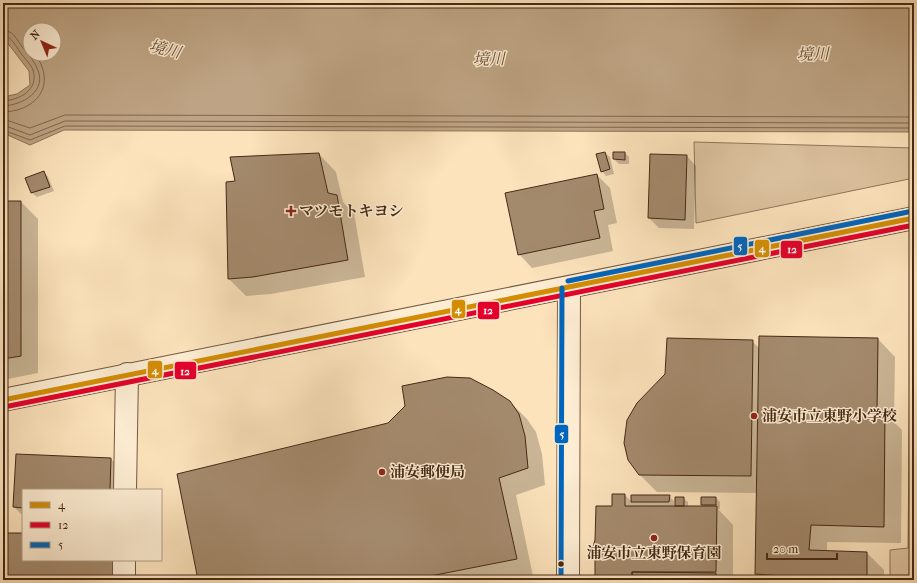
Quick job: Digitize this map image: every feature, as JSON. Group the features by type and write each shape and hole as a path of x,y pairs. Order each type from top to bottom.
{"street":[{"path":"3,400 127,374 569,288 914,218"},
{"path":"568,580 569,288"},
{"path":"125,489 127,374"},
{"path":"124,561 124,580"}],"shaded area":[{"path":"694,142 914,148 914,178 696,223"},
{"path":"910,345 914,345 914,580 890,580 890,550 908,548"}],"water":[{"name":"境川","path":"3,3 914,3 914,132 64,130 30,145 3,133 3,97 17,94 30,85 29,71 22,62 62,62 62,22 22,22 22,62 3,37"}],"building":[{"path":"605,152 610,169 601,172 596,154"},
{"path":"613,152 625,152 625,160 613,159"},
{"path":"319,153 328,193 337,195 348,260 253,277 228,279 226,182 235,181 230,157"},
{"path":"650,154 687,155 685,220 648,218"},
{"path":"44,171 50,187 31,193 25,178"},
{"path":"597,174 604,209 594,211 600,238 518,255 505,193"},
{"path":"3,201 21,201 21,356 3,359"},
{"path":"759,336 878,338 877,411 885,411 884,527 811,525 809,550 867,552 867,580 783,580 783,576 755,574"},
{"path":"667,338 753,340 751,476 639,475 628,460 624,443 627,420 637,403 665,374"},
{"path":"447,377 470,378 510,401 519,414 525,436 528,468 499,478 517,559 410,580 198,580 177,474 388,423 405,406 402,386"},
{"path":"16,454 111,458 110,489 22,489 22,508 13,507"},
{"path":"612,494 625,494 625,506 717,506 716,572 632,572 632,580 595,580 595,561 592,550 595,540 596,506 612,506"},
{"path":"631,495 670,495 669,502 631,502"},
{"path":"675,497 684,497 684,506 675,506"},
{"path":"701,497 716,497 716,505 701,505"},
{"path":"3,533 22,533 22,561 113,561 113,580 3,580"},
{"path":"632,572 716,573 716,580 632,580"}],"transit line":[{"name":"5","path":"568,281 913,211"},
{"name":"4","path":"3,400 914,218"},
{"name":"12","path":"4,407 914,225"},
{"name":"5","path":"561,580 562,288"}],"place":[{"name":"マツモトキヨシ","path":"291,211"},
{"name":"浦安市立東野小学校","path":"754,416"},
{"name":"浦安郵便局","path":"382,472"},
{"name":"浦安市立東野保育園","path":"654,538"}]}
